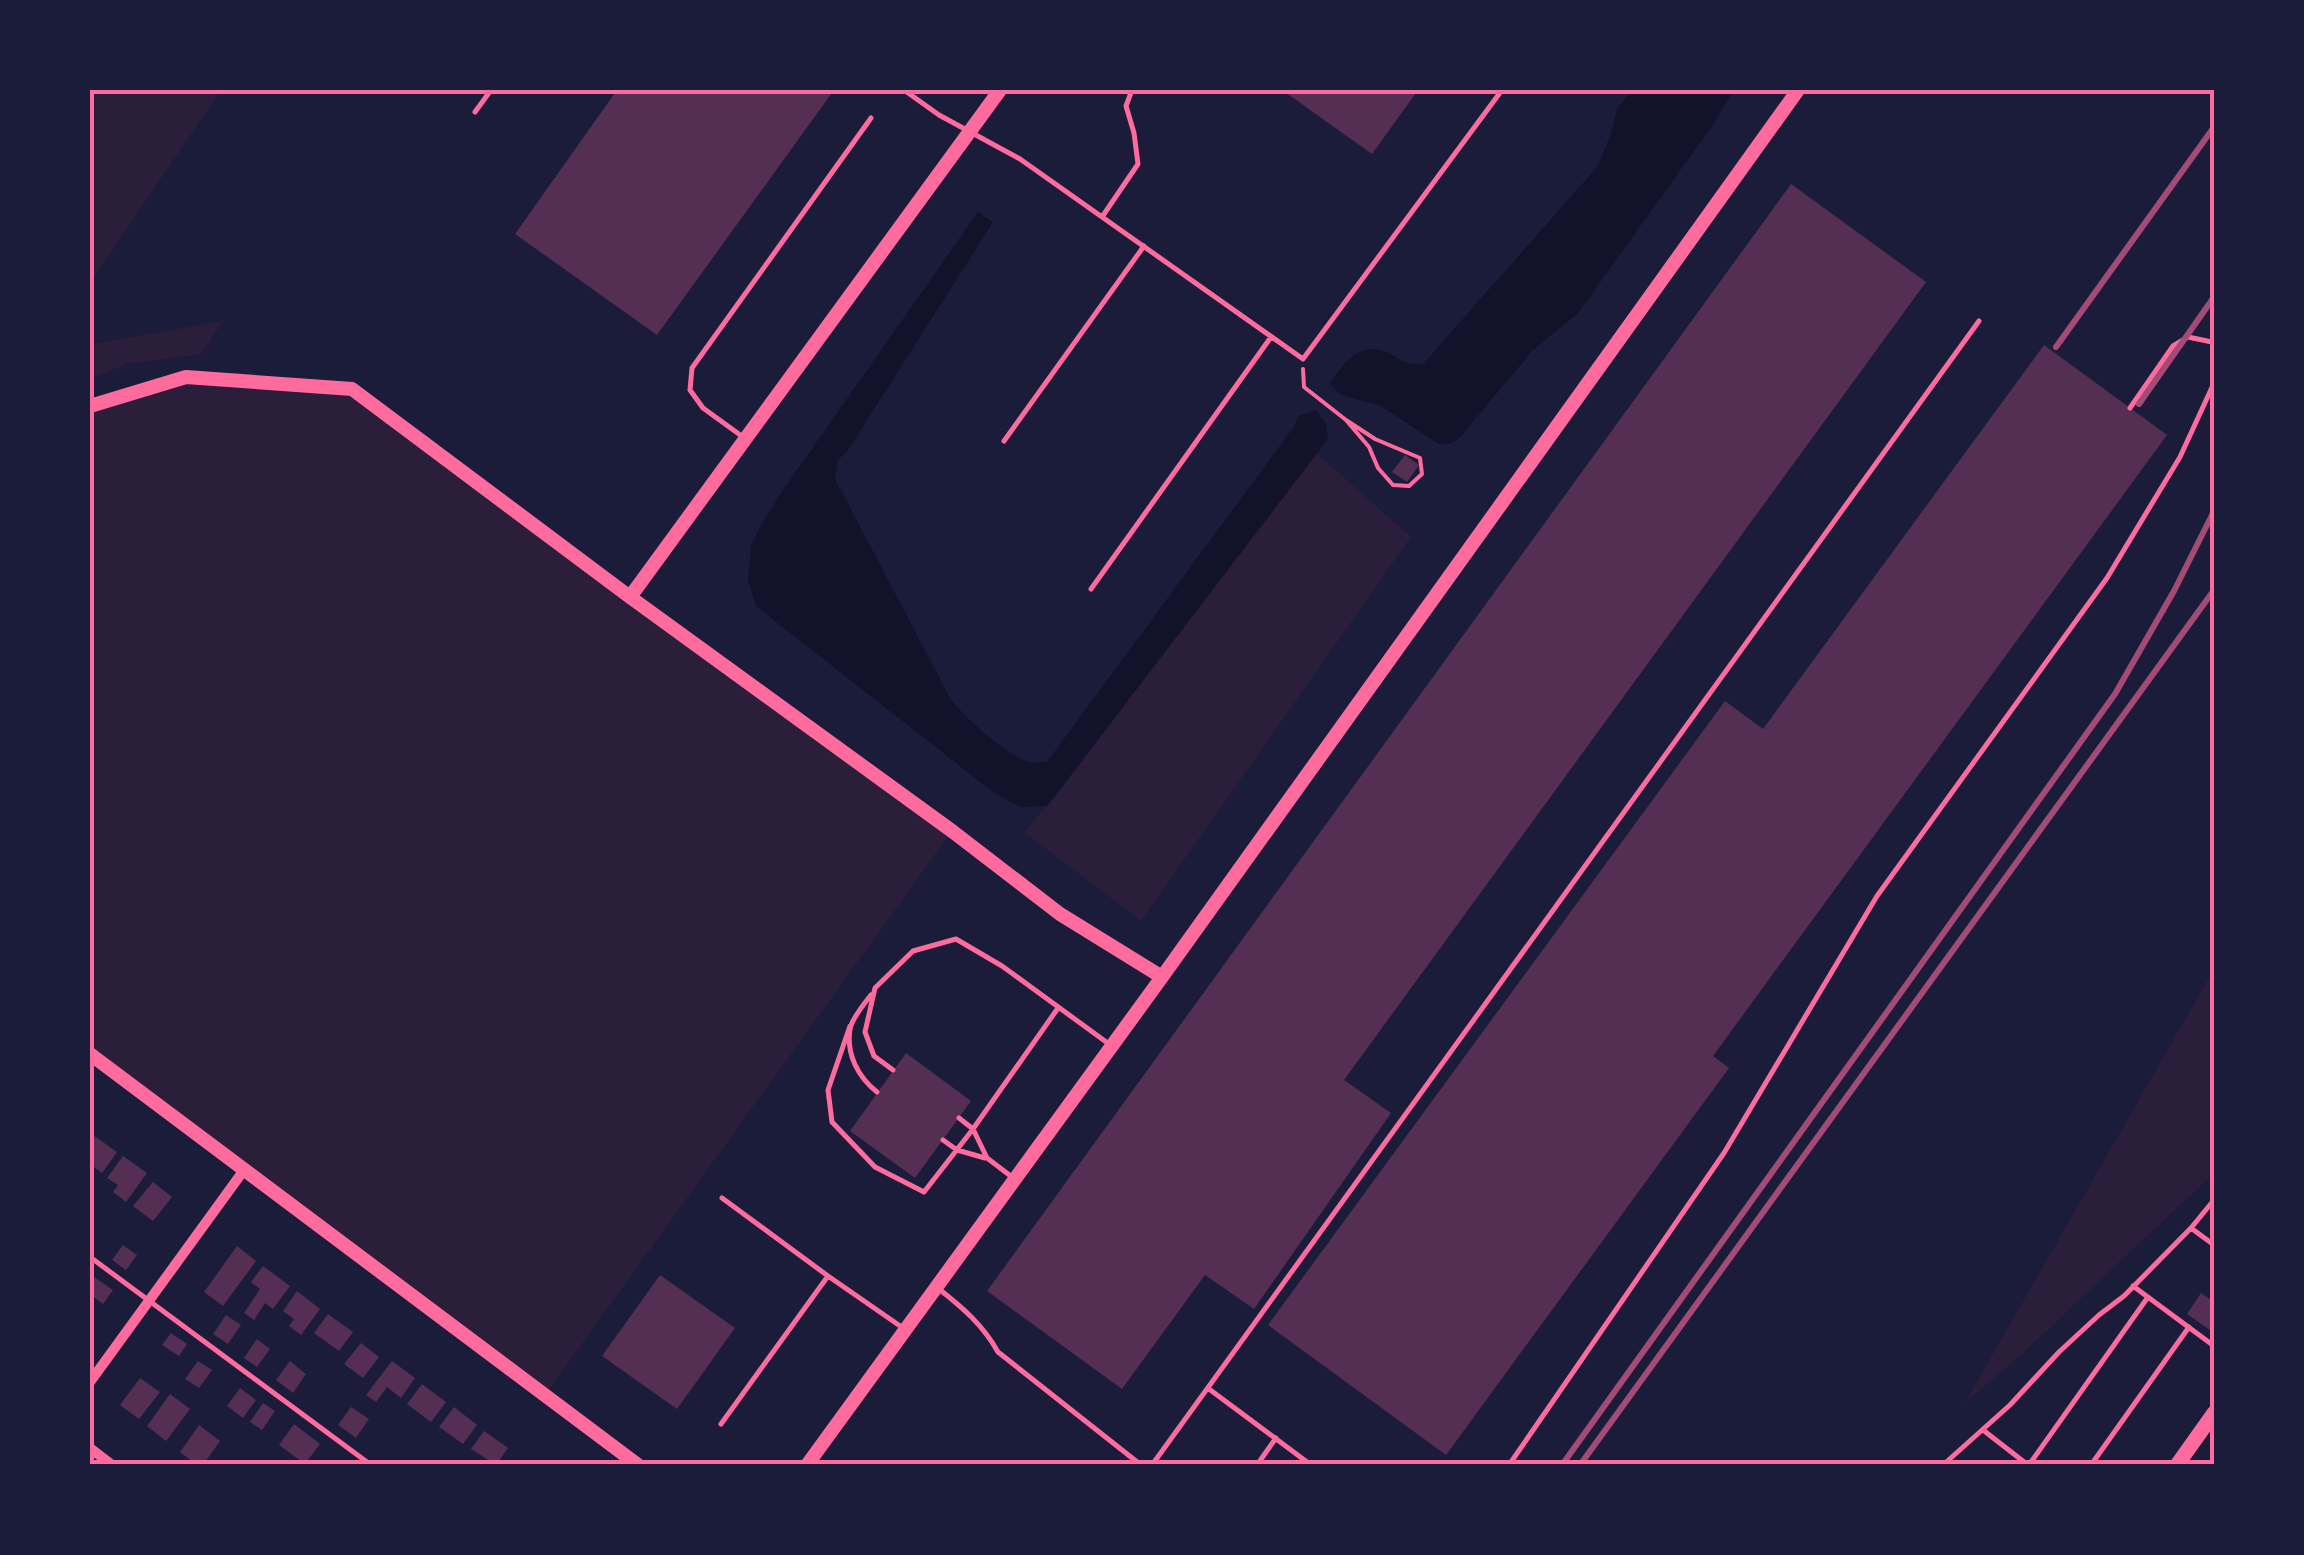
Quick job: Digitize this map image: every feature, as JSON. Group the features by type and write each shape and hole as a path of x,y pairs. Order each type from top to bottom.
{"main road":[{"path":"2176,1465 2214,1413"}],"street":[{"path":"630,597 1000,90"},
{"path":"807,1465 1798,90"},
{"path":"90,406 186,377 352,389 1060,914 1162,977"},
{"path":"90,1054 621,1460 638,1465"},
{"path":"90,1382 244,1170"},
{"path":"90,1448 112,1465"}],"lane":[{"path":"474,112 491,90"},
{"path":"904,90 939,115 1020,160 1303,359 1502,90"},
{"path":"1102,217 1138,164 1126,106 1132,90"},
{"path":"746,439 703,408 690,390 692,368 871,118"},
{"path":"1004,440 1144,246"},
{"path":"1152,1465 1979,321"},
{"path":"1091,588 1272,336"},
{"path":"2130,408 2173,346 2188,337 2212,342 2214,348"},
{"path":"1510,1465 1724,1154 1877,896 2107,578 2180,457 2214,383"},
{"path":"1058,1008 924,1192 874,1167 832,1122 828,1090 850,1026 875,988 913,951 956,939 1002,966 1112,1046"},
{"path":"875,988 865,1032 874,1056 894,1070"},
{"path":"850,1026 852,1060 865,1082 877,1092"},
{"path":"959,1118 973,1129 986,1158"},
{"path":"943,1140 957,1150 986,1158 1015,1179"},
{"path":"722,1198 905,1330"},
{"path":"1944,1465 2133,1286 2214,1200"},
{"path":"2191,1228 2214,1245"},
{"path":"90,1258 371,1465"},
{"path":"721,1424 828,1276"},
{"path":"2133,1286 2214,1346"},
{"path":"936,1287 967,1311 998,1352 1140,1465"},
{"path":"1983,1430 2029,1465 2148,1297"},
{"path":"2091,1465 2189,1327"},
{"path":"1209,1390 1307,1464"},
{"path":"1257,1465 1276,1438"}],"path":[{"path":"1303,359 1304,387 1375,440 1420,458 1422,474 1410,486 1392,484 1346,420"}],"shaded area":[{"path":"90,90 221,90 90,283"},
{"path":"1633,90 1734,90 1578,313 1532,351 1460,437 1450,444 1439,444 1379,405 1341,395 1330,384 1345,363 1365,350 1374,349 1404,362 1423,364 1598,166 1618,107"},
{"path":"978,212 993,222 838,460 835,479 951,700 984,733 1015,756 1029,762 1047,762 1299,416 1316,410 1326,424 1328,439 1047,806 1020,807 993,792 756,606 748,580 751,546 781,493"},
{"path":"223,321 201,354 126,364 90,379 90,344"},
{"path":"186,377 352,389 952,831 545,1395 90,1054 90,406"},
{"path":"1315,452 1411,537 1141,921 1024,832 1057,795"},
{"path":"2214,969 2214,1173 1964,1404"}],"building":[{"path":"617,90 834,90 657,335 515,234"},
{"path":"1282,90 1418,90 1372,154"},
{"path":"1791,184 1926,282 1344,1080 1391,1113 1254,1309 1205,1275 1122,1389 987,1291"},
{"path":"2044,345 2167,435 1713,1056 1729,1068 1446,1455 1268,1325 1725,701 1763,729"},
{"path":"1405,455 1419,465 1407,482 1392,472"},
{"path":"906,1053 971,1101 915,1178 850,1131"},
{"path":"93,1135 117,1152 102,1173 90,1164"},
{"path":"123,1156 147,1173 126,1202 113,1192 118,1185 107,1178"},
{"path":"153,1182 172,1197 153,1221 133,1206"},
{"path":"123,1245 137,1255 126,1270 112,1260"},
{"path":"237,1246 256,1261 223,1306 204,1292"},
{"path":"263,1266 290,1286 273,1309 265,1303 254,1320 244,1313 260,1289 251,1282"},
{"path":"660,1275 735,1328 677,1409 602,1356"},
{"path":"94,1277 113,1290 103,1304 90,1294"},
{"path":"297,1291 320,1309 301,1335 289,1326 294,1319 283,1311"},
{"path":"2201,1293 2214,1302 2214,1333 2187,1314"},
{"path":"328,1314 353,1332 339,1351 314,1333"},
{"path":"226,1315 241,1325 228,1344 213,1334"},
{"path":"171,1333 187,1344 179,1356 162,1345"},
{"path":"257,1339 270,1349 257,1367 244,1358"},
{"path":"361,1343 379,1357 363,1378 344,1364"},
{"path":"198,1361 212,1370 199,1388 185,1379"},
{"path":"290,1361 306,1374 293,1393 276,1380"},
{"path":"392,1361 415,1378 401,1398 387,1387 376,1402 366,1395"},
{"path":"140,1378 160,1392 139,1419 120,1405"},
{"path":"422,1384 446,1402 431,1422 407,1404"},
{"path":"240,1388 256,1400 243,1418 227,1406"},
{"path":"170,1394 190,1409 166,1441 147,1426"},
{"path":"263,1403 275,1411 262,1430 250,1422"},
{"path":"351,1407 369,1419 356,1438 338,1425"},
{"path":"454,1407 477,1425 463,1444 439,1427"},
{"path":"294,1424 320,1444 305,1464 279,1445"},
{"path":"199,1425 220,1441 203,1465 180,1452"},
{"path":"484,1431 508,1448 496,1465 471,1449"}],"railway":[{"path":"2056,347 2214,127"},
{"path":"2139,404 2214,297"},
{"path":"1562,1465 2115,694 2214,511"},
{"path":"1580,1465 2214,590"}]}
